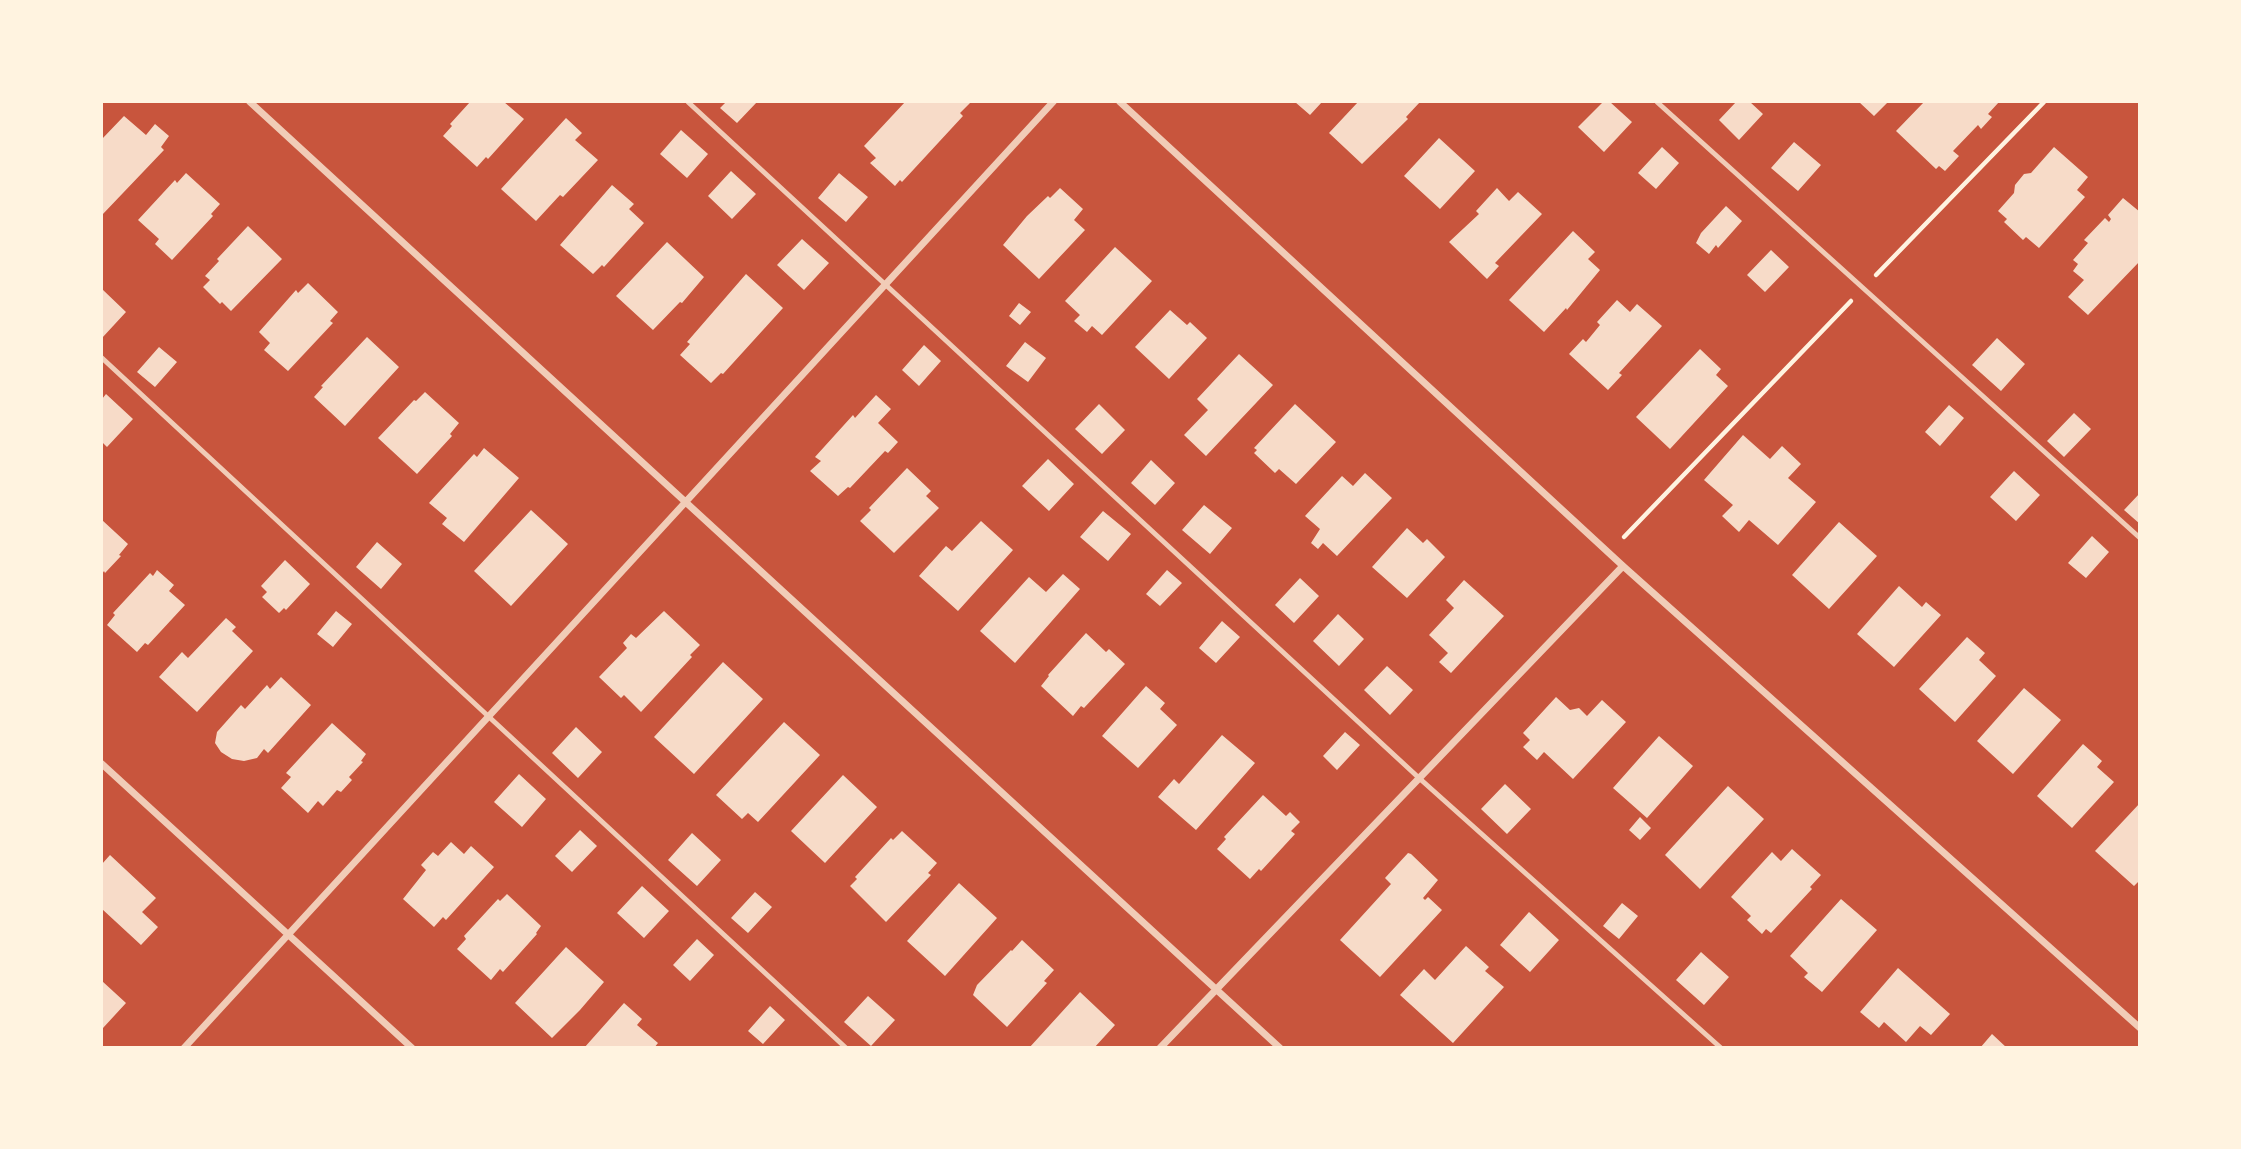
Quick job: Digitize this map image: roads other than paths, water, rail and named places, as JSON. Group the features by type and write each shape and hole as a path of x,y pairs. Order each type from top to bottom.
{"street":[{"path":"250,102 1280,1048"},
{"path":"184,1048 1053,102"},
{"path":"1120,102 1623,566 2140,1028"},
{"path":"1160,1048 1623,566"},
{"path":"102,764 412,1048"}],"lane":[{"path":"688,102 1419,778 1721,1048"},
{"path":"1657,102 2140,538"},
{"path":"102,358 846,1048"}]}
